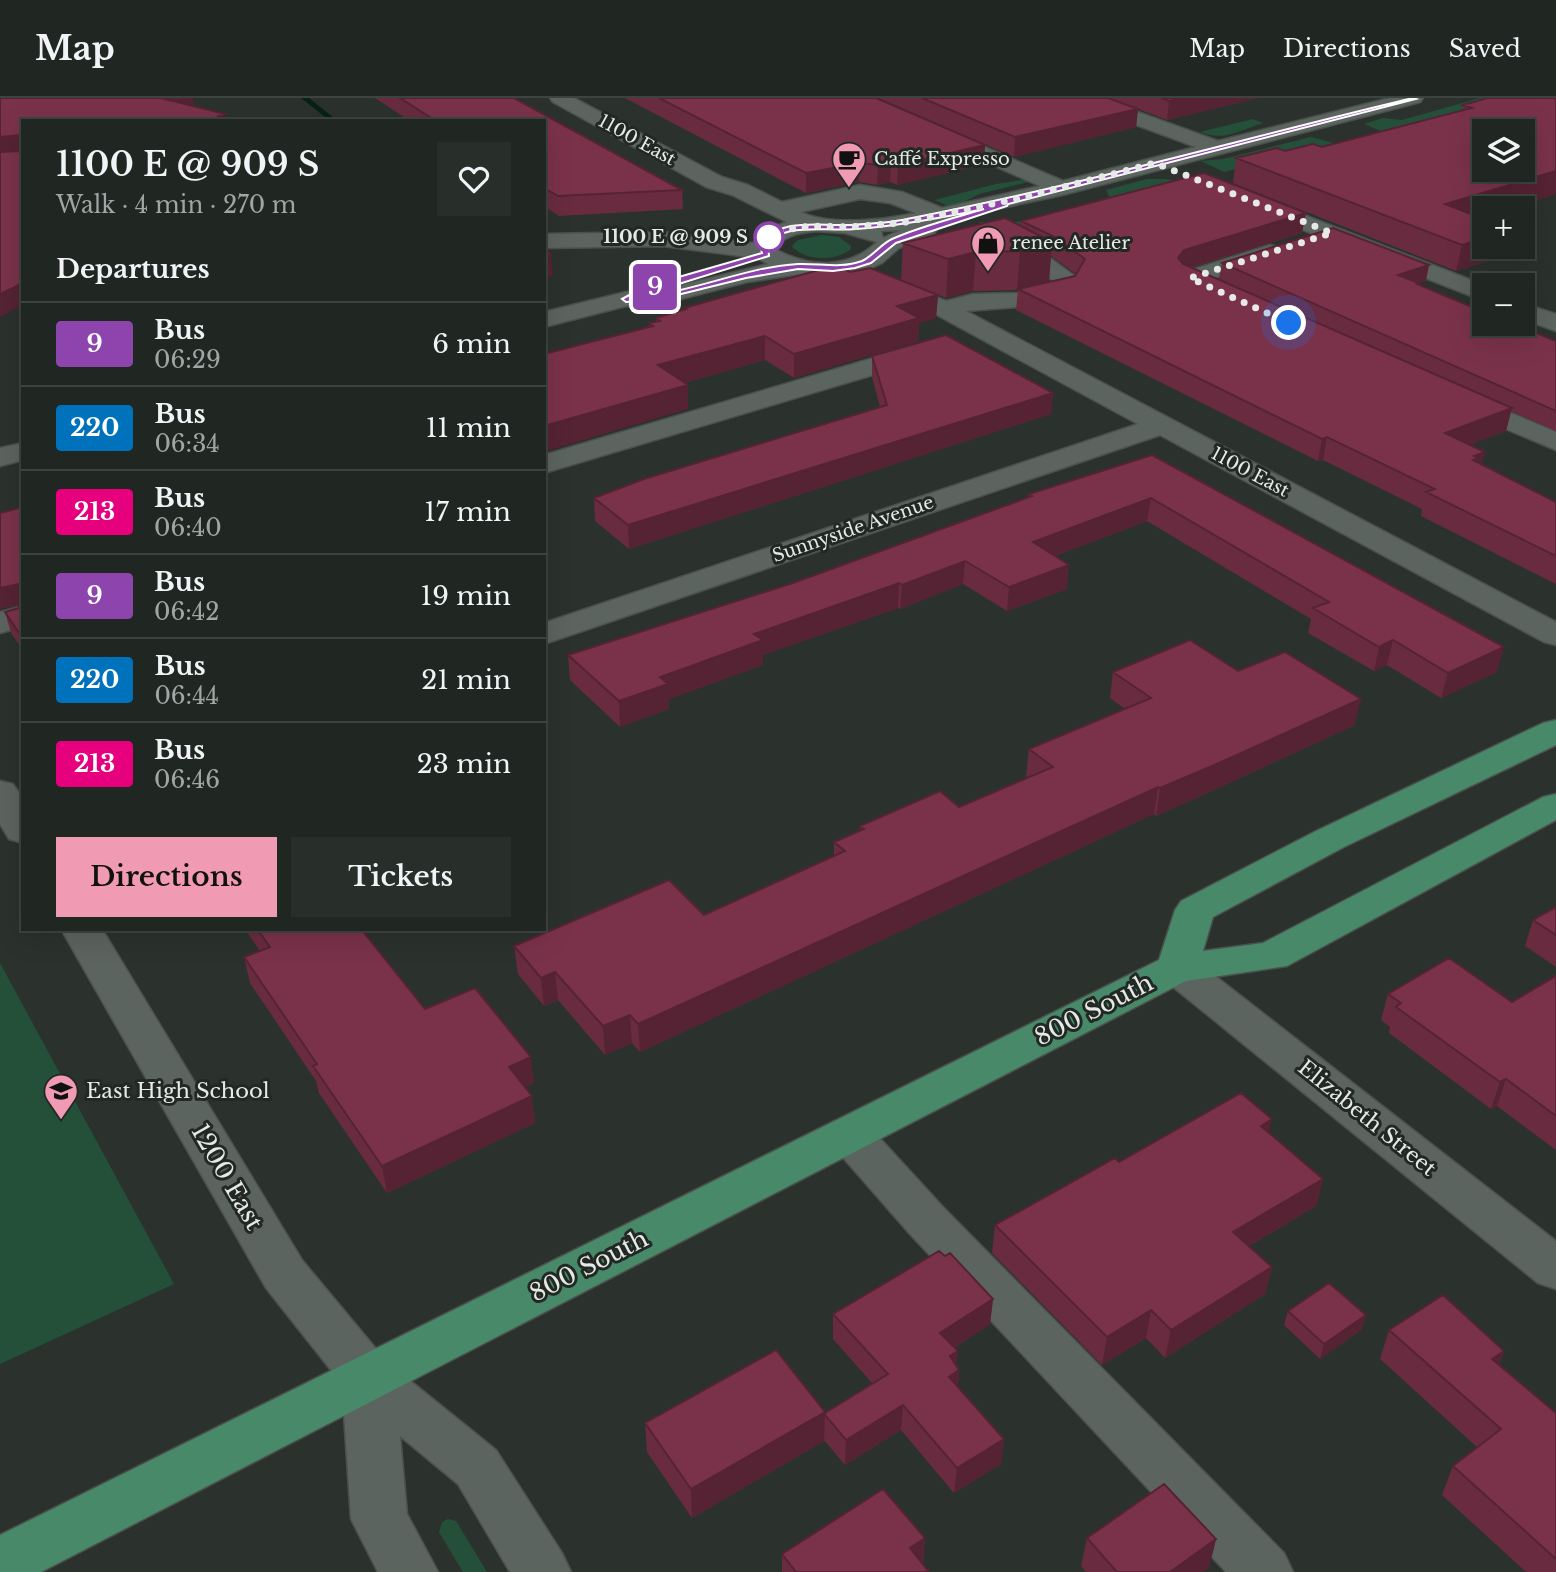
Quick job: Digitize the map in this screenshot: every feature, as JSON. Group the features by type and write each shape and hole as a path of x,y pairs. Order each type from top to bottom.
{"main road":[{"name":"800 South","path":"1177,968 1195,910 1330,839 1556,731"},
{"name":"800 South","path":"0,1564 1177,968 1272,957 1556,805"}],"street":[{"name":"1100 East","path":"560,98 715,182 740,190 810,226"},
{"path":"856,98 1062,188"},
{"path":"1081,98 1217,148"},
{"path":"626,299 657,298 746,275 798,267 833,269 860,264 902,238 964,226 1021,198 1413,98"},
{"path":"1155,163 1189,176"},
{"name":"1100 East","path":"715,182 723,194 754,214 769,244"},
{"path":"778,210 860,192 894,197 1042,263 1068,280 1063,289 1017,300 973,301 944,309"},
{"path":"1233,194 1472,289"},
{"path":"546,319 626,299 810,226 848,227 901,223 964,226"},
{"name":"1100 East","path":"848,227 876,238 892,273 927,292 944,309"},
{"path":"1242,303 1190,278 1332,233"},
{"path":"546,241 663,239 769,244"},
{"path":"769,244 778,261 798,267"},
{"name":"1100 East","path":"833,269 880,282 944,309 1556,635"},
{"path":"1535,315 1556,323"},
{"path":"546,463 986,331"},
{"path":"1443,392 1556,442"},
{"name":"Sunnyside Avenue","path":"546,633 1162,425"},
{"path":"0,457 21,452"},
{"path":"0,623 21,617"},
{"name":"1200 East","path":"82,931 284,1274 368,1378 477,1467 542,1572"},
{"name":"Elizabeth Street","path":"1177,968 1556,1269"},
{"path":"849,1134 926,1220 1264,1572"},
{"path":"368,1378 379,1519 409,1572"}],"green space":[{"path":"1480,98 1505,99 1381,131 1364,124 1383,118 1402,120"},
{"path":"1253,119 1263,123 1225,135 1200,132"},
{"path":"1311,137 1333,143 1224,172 1201,161 1223,159"},
{"path":"1033,178 1037,180 979,194 952,208 935,200 996,184"},
{"path":"1147,179 1185,183 997,232 978,222 1012,223 1110,198 1106,190"},
{"path":"822,235 839,237 851,246 851,249 838,256 821,258 804,255 792,246 798,240"},
{"path":"0,963 174,1284 0,1364"},
{"path":"448,1519 456,1521 487,1572 463,1572 439,1532 442,1522"}],"building":[{"path":"0,98 161,98 225,114 219,116 229,119 21,119 21,151 20,135 0,137"},
{"path":"400,98 514,98 682,190 558,196 546,189 546,119 433,119"},
{"path":"659,98 876,98 985,145 898,165 891,162 878,165 860,163 806,173"},
{"path":"922,98 1108,98 1138,109 1015,137"},
{"path":"1161,98 1182,98 1169,101"},
{"path":"1488,98 1556,98 1556,171 1535,177 1535,119 1472,119 1472,182 1519,182 1445,204 1472,214 1472,242 1462,245 1236,158 1277,148 1285,151 1313,144 1322,147 1472,108 1463,105"},
{"path":"21,151 21,283 0,294 0,152"},
{"path":"1204,173 1306,213 1184,250 1178,258 1183,264 1512,408 1445,433 1485,452 1474,456 1478,458 1473,460 1556,502 1556,556 1426,492 1435,489 1327,437 1322,439 1018,289 1075,276 1085,259 1053,236 1021,221"},
{"path":"1005,218 1052,242 1020,251 976,252 948,259 903,243"},
{"path":"1333,228 1429,265 1398,275 1472,307 1472,336 1535,336 1535,332 1556,341 1556,411 1222,263"},
{"path":"836,265 850,272 870,268 938,295 897,306 919,318 794,354 765,336 658,365 688,385 546,425 546,353 653,326 649,323 660,321 656,318 686,309 684,308"},
{"path":"946,335 1053,393 628,525 594,498 644,479 887,405 872,356"},
{"path":"1152,455 1504,647 1448,673 1393,640 1379,647 1313,608 1329,602 1151,498 1033,542 1069,565 1009,587 965,561 754,634 763,640 660,677 668,684 619,701 568,655 793,583 1032,496 1029,494"},
{"path":"21,508 21,636 5,612 19,608 19,584 0,588 0,513"},
{"path":"1190,640 1238,671 1285,652 1361,699 1212,766 1158,787 638,1024 630,1015 603,1026 555,972 541,978 514,946 669,880 704,915 845,851 834,842 864,829 860,826 940,791 959,807 1053,767 1029,749 1151,698 1113,672"},
{"path":"1556,907 1556,935 1533,920"},
{"path":"258,931 363,931 425,1009 475,988 531,1057 509,1067 532,1096 382,1166 313,1066 317,1064 244,957 270,947"},
{"path":"1449,958 1512,1002 1556,976 1556,1116 1506,1079 1500,1082 1396,1007 1401,1003 1388,994"},
{"path":"1241,1093 1272,1119 1261,1126 1323,1179 1233,1232 1272,1267 1171,1330 1151,1310 1107,1337 995,1225 1115,1158 1119,1162"},
{"path":"939,1251 945,1256 950,1253 993,1299 940,1333 958,1351 950,1356 959,1370 949,1377 1004,1439 957,1468 903,1405 846,1440 825,1415 888,1374 833,1314"},
{"path":"1329,1283 1366,1315 1324,1344 1288,1311"},
{"path":"1443,1295 1504,1351 1492,1359 1556,1413 1556,1559 1453,1466 1501,1429 1389,1330"},
{"path":"776,1350 825,1412 691,1489 645,1423"},
{"path":"1164,1484 1216,1539 1170,1572 1117,1572 1087,1538"},
{"path":"883,1489 925,1538 910,1548 929,1572 796,1572 782,1554"}],"waterway":[{"path":"305,98 332,119"}],"bus line":[{"name":"9","path":"1004,204 893,241 882,248 878,255 852,266 833,269 798,267 746,275 657,298 626,299 647,289 766,254 764,244 770,237 785,230 823,225 848,227 901,223 941,215 1021,198 1413,98"}],"place":[{"name":"Caffé Expresso","path":"849,189"},
{"name":"1100 E @ 909 S","path":"769,237"},
{"name":"renee Atelier","path":"988,273"},
{"name":"East High School","path":"61,1121"}],"route":[{"path":"769,237 797,227 901,223 1021,198 1155,163 1332,233 1190,278 1289,323"}]}
